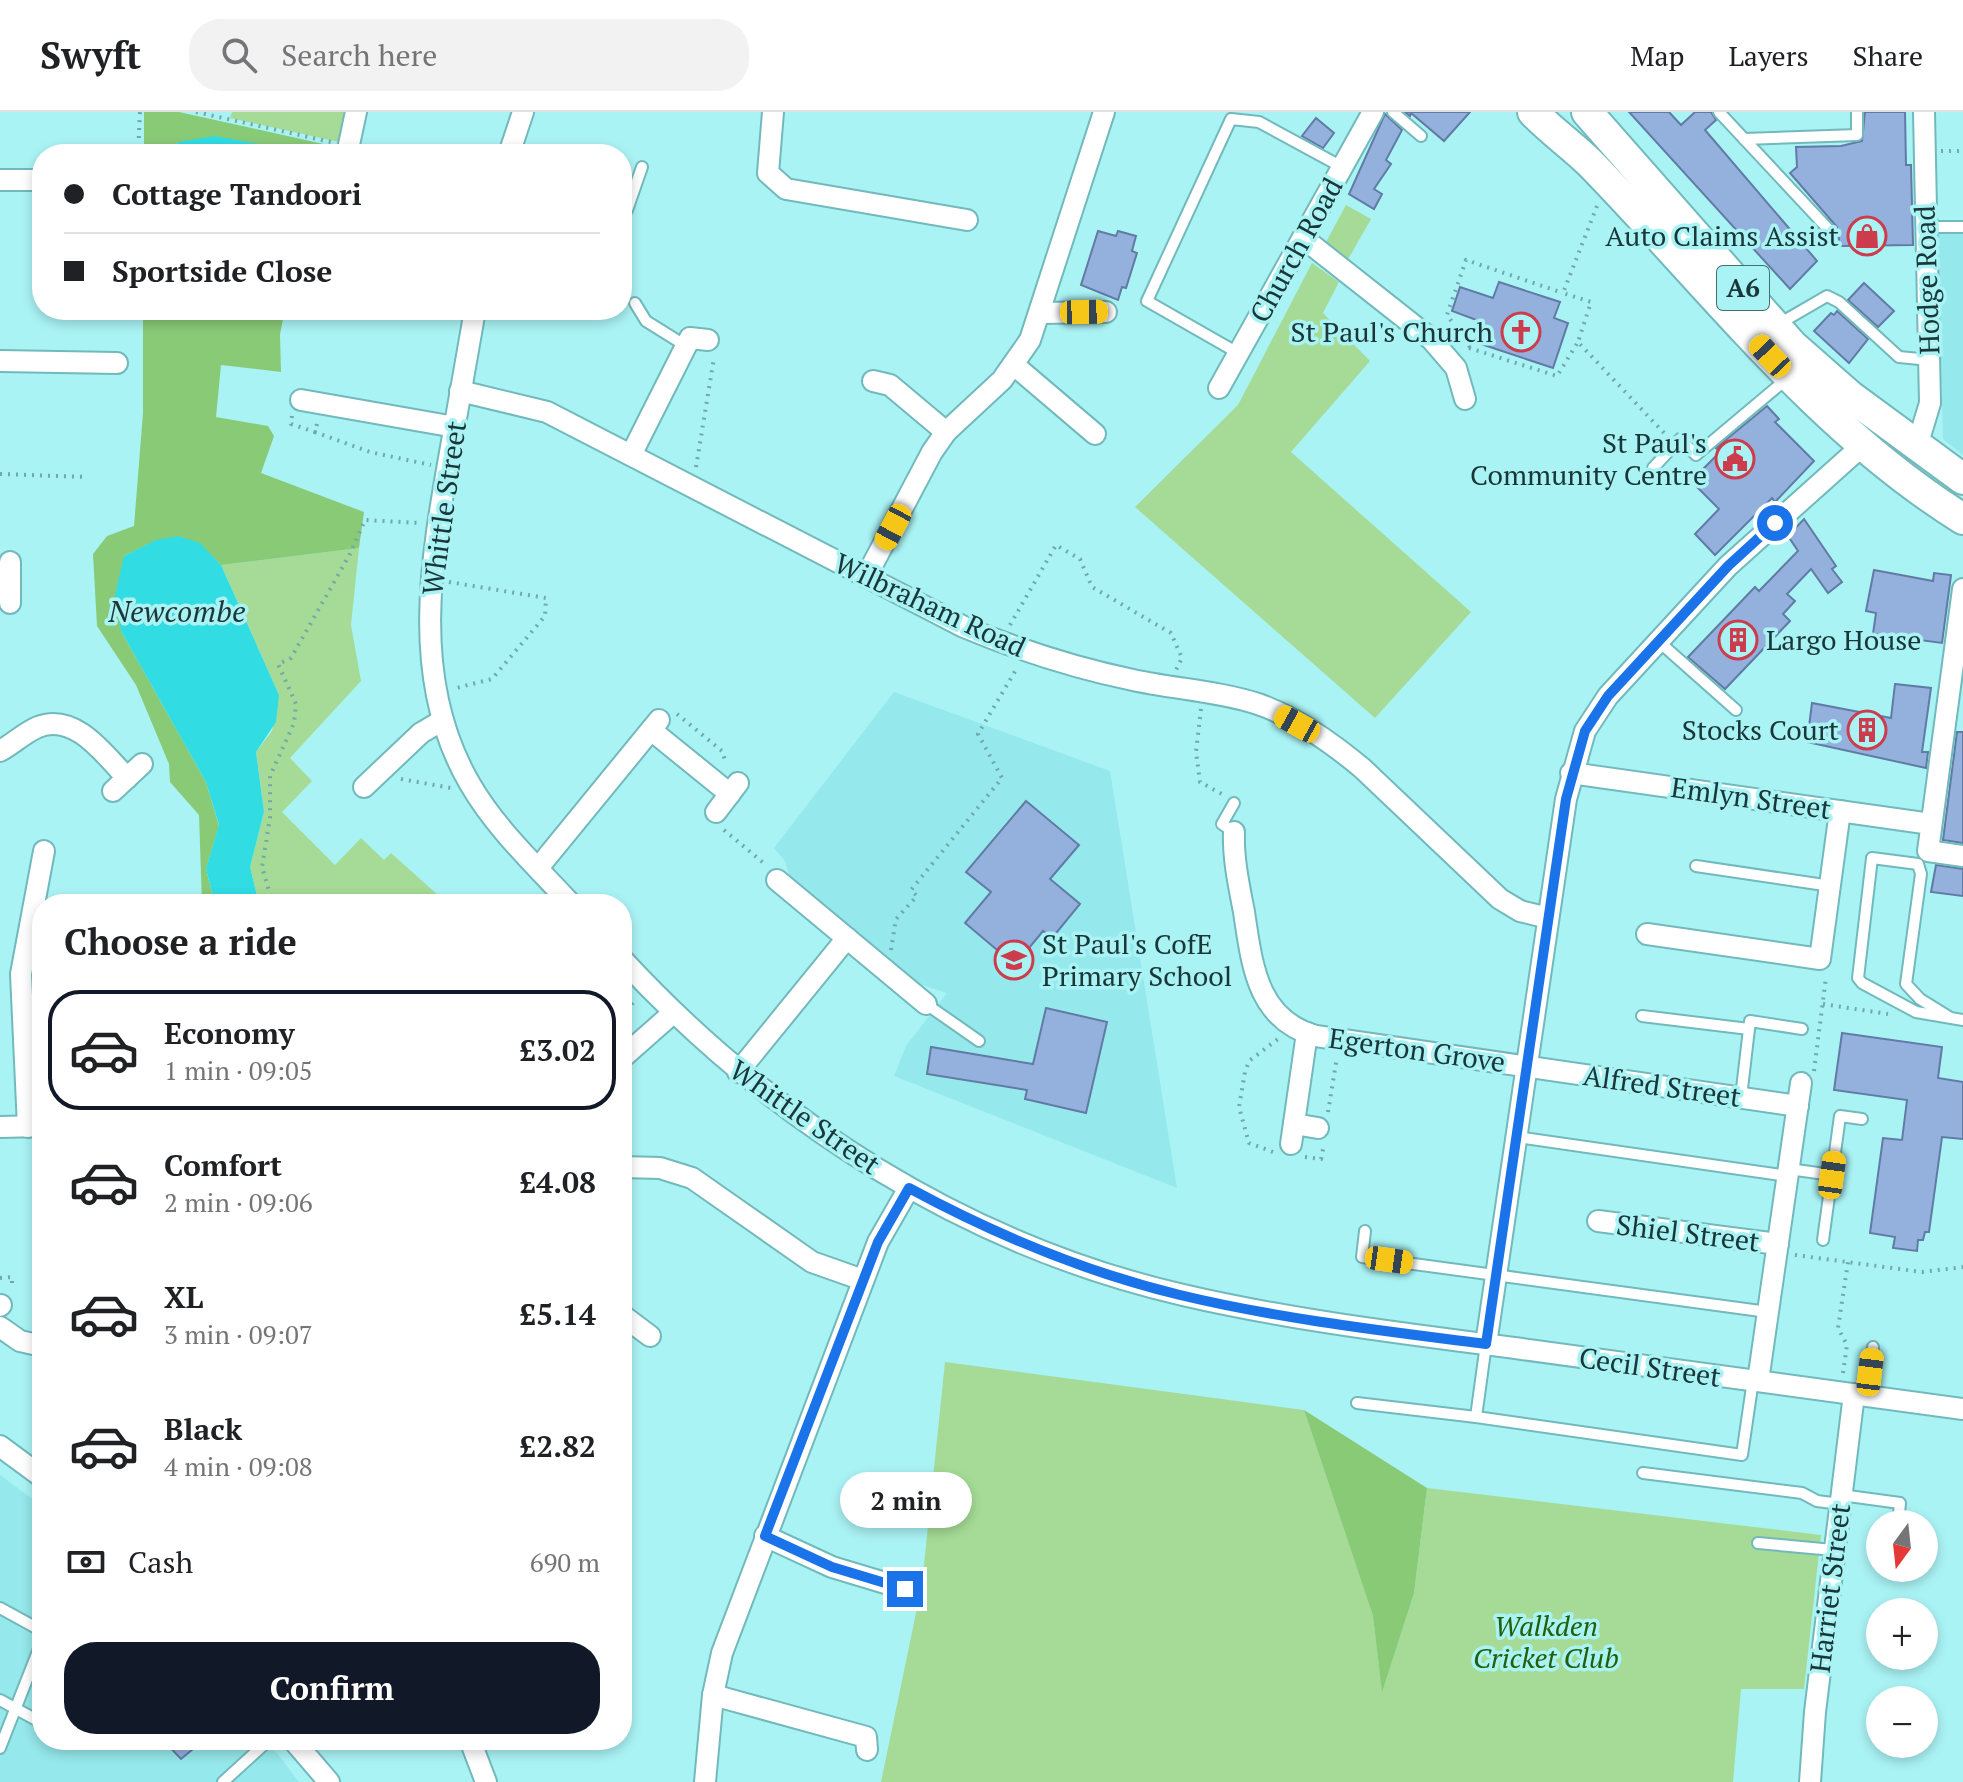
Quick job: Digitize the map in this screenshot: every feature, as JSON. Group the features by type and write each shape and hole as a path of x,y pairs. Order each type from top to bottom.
{"main road":[{"name":"A6","path":"1533,112 1589,162 1791,376 1863,445 1963,519"},
{"path":"1555,112 1562,127 1589,162"},
{"name":"A6","path":"1587,112 1776,325 1850,396 1963,479"}],"street":[{"path":"349,144 356,112"},
{"path":"512,144 523,112"},
{"path":"773,112 768,173 786,189 967,220"},
{"path":"866,577 932,452 946,432 1014,365 1030,340 1104,112"},
{"name":"Church Road","path":"1219,388 1373,112"},
{"name":"Hodge Road","path":"1917,446 1930,403 1924,112"},
{"path":"0,180 32,180"},
{"path":"1303,238 1431,339 1451,363 1465,399"},
{"path":"1041,313 1106,312"},
{"name":"Whittle Street","path":"473,320 437,525 431,579 431,666 435,693 469,781 505,832 562,894"},
{"path":"631,455 690,338 708,340"},
{"path":"0,361 117,363"},
{"path":"1014,365 1095,434"},
{"path":"873,381 890,385 946,432"},
{"name":"Wilbraham Road","path":"460,391 547,412 866,577 1000,642 1120,677 1261,705 1340,750 1500,899 1520,911 1548,918"},
{"path":"313,409 455,427"},
{"path":"1486,1344 1571,773 1585,731 1597,711 1657,640 1728,566 1863,445"},
{"path":"7,575 10,603"},
{"path":"1963,589 1931,824 1923,858 1963,856"},
{"path":"367,784 421,733 443,720"},
{"path":"0,751 44,725 70,727 88,738 127,778"},
{"path":"538,868 655,725 734,789 716,812"},
{"name":"Emlyn Street","path":"1571,773 1931,824"},
{"path":"1647,934 1820,959 1840,811"},
{"name":"Egerton Grove","path":"1234,832 1262,959 1267,1003 1283,1020 1307,1033 1527,1066"},
{"path":"39,894 44,851"},
{"path":"777,880 926,1004"},
{"path":"32,930 21,974 32,1093"},
{"path":"738,1072 847,938"},
{"name":"Whittle Street","path":"632,970 673,1013 738,1072 827,1138 909,1188 1007,1236 1136,1283 1231,1306 1337,1325"},
{"path":"0,973 21,974"},
{"path":"632,1049 673,1013"},
{"name":"Egerton Grove","path":"1307,1033 1293,1134 1318,1128"},
{"name":"Alfred Street","path":"1527,1066 1798,1106"},
{"path":"1756,1381 1801,1083"},
{"path":"0,1127 32,1126"},
{"path":"632,1167 660,1168 692,1178 812,1262 863,1280"},
{"path":"705,1782 713,1695 722,1653 863,1280 887,1222 909,1188"},
{"name":"Shiel Street","path":"1598,1221 1777,1248"},
{"path":"632,1322 650,1336"},
{"name":"Cecil Street","path":"1337,1325 1963,1409"},
{"path":"0,1327 20,1341 32,1344"},
{"name":"Harriet Street","path":"1810,1782 1833,1550 1854,1394"},
{"path":"0,1446 32,1470"},
{"path":"765,1536 832,1567 905,1589"},
{"path":"713,1695 866,1737 867,1750"},
{"path":"302,1750 329,1782"},
{"path":"474,1750 486,1782"}],"lane":[{"path":"1393,112 1421,136"},
{"path":"1719,112 1831,232"},
{"path":"1744,139 1857,135 1857,112"},
{"path":"1238,353 1147,301 1231,119 1259,122 1342,167"},
{"path":"632,196 642,167"},
{"path":"1925,227 1963,227"},
{"path":"1776,325 1827,296 1839,302 1899,357 1930,360"},
{"path":"635,303 646,321 686,346"},
{"path":"1653,468 1680,439 1696,455 1791,376"},
{"path":"1657,640 1736,710"},
{"path":"1234,803 1222,824 1234,832"},
{"path":"1949,1017 1920,999 1906,984 1923,858 1872,858 1856,971 1862,983 1916,1012 1963,1020"},
{"path":"1696,866 1831,886"},
{"path":"926,1004 979,1041"},
{"path":"1642,1016 1749,1029"},
{"path":"1741,1097 1750,1021 1802,1029"},
{"path":"1823,1240 1840,1116 1862,1119"},
{"path":"1517,1137 1832,1175"},
{"path":"1365,1231 1362,1257 1768,1312"},
{"path":"1476,1417 1486,1344"},
{"path":"1854,1394 1873,1347"},
{"path":"1357,1403 1742,1455 1756,1381"},
{"path":"1643,1473 1802,1493 1817,1501 1900,1503 1899,1510"},
{"path":"1758,1543 1833,1550"},
{"path":"0,1608 32,1626"},
{"path":"0,1748 32,1666"},
{"path":"0,1700 32,1717"},
{"path":"223,1782 258,1750"}],"path":[{"path":"138,144 140,112"},
{"path":"196,112 324,144"},
{"path":"1563,293 1595,208 1614,189"},
{"path":"1466,260 1591,302 1578,342 1557,376 1470,347 1447,315 1466,260"},
{"path":"693,487 717,341 708,340"},
{"path":"1578,342 1675,444"},
{"path":"1451,363 1470,347"},
{"path":"313,409 315,432 370,452 447,468"},
{"path":"0,474 87,477"},
{"path":"270,894 262,867 270,818 271,766 294,723 296,704 278,664 291,658 350,554 365,520 437,525"},
{"path":"1000,642 1056,545 1080,559 1092,587 1171,633 1182,658 1167,686"},
{"path":"431,579 546,598 545,616 492,679 435,693"},
{"path":"887,971 896,919 917,896 911,890 1002,778 978,734 1027,652"},
{"path":"1204,692 1196,752 1200,782 1234,803"},
{"path":"655,725 669,707 722,751 724,762 743,777 734,789"},
{"path":"367,784 451,788 469,781"},
{"path":"716,812 716,824 763,862 777,880"},
{"path":"1801,1083 1813,1074 1827,979 1820,959"},
{"path":"1777,1248 1922,1272 1963,1267"},
{"path":"1848,1262 1838,1328 1847,1345 1854,1394"}],"shaded area":[{"path":"1938,231 1963,231 1963,455 1943,439"},
{"name":"St Paul's CofE Primary School","path":"894,692 1110,771 1177,1188 894,1076 906,1046 947,993 913,982 791,881 785,861 774,848"},
{"path":"0,1475 32,1499 32,1750 275,1750 299,1782 0,1782"}],"green space":[{"path":"144,112 179,112 323,144 178,142 144,144"},
{"path":"232,112 346,112 339,142 230,118"},
{"path":"1346,205 1371,219 1347,261 1325,244"},
{"path":"1312,263 1339,282 1323,313 1370,361 1291,452 1471,612 1375,718 1135,507 1238,405"},
{"path":"143,320 283,320 281,372 221,365 216,417 268,426 274,436 261,473 364,512 359,548 221,565 196,544 175,538 164,539 124,556 121,631 206,782 219,826 206,869 212,894 202,894 199,815 170,782 169,764 136,685 97,626 93,554 107,536 134,526 143,413"},
{"path":"359,548 351,625 361,681 290,758 312,781 282,812 335,865 361,838 384,860 391,853 437,894 257,894 250,867 264,812 256,752 272,731 279,695 221,565"},
{"name":"Walkden Cricket Club","path":"945,1362 1304,1410 1373,1616 1382,1689 1414,1593 1427,1488 1821,1535 1804,1689 1741,1689 1733,1782 881,1782 922,1584"},
{"path":"1304,1410 1427,1488 1414,1593 1382,1692 1373,1616"}],"water":[{"path":"215,136 259,144 177,144"},
{"name":"Newcombe","path":"178,536 200,543 221,565 279,695 276,722 256,752 264,812 250,867 257,894 212,894 206,869 219,825 206,782 121,631 115,595 124,556 156,540"}],"building":[{"path":"1405,112 1470,112 1444,141 1411,113 1410,116"},
{"path":"1629,112 1669,112 1681,125 1695,112 1711,112 1716,120 1705,130 1817,261 1790,289"},
{"path":"1865,112 1905,112 1906,165 1911,165 1913,245 1840,246 1837,227 1790,173 1797,167 1796,147 1841,146 1862,141"},
{"path":"1385,114 1402,130 1386,160 1391,164 1374,189 1382,194 1374,209 1349,194"},
{"path":"1316,118 1334,133 1323,148 1302,136"},
{"path":"1098,231 1116,236 1118,231 1136,236 1132,251 1137,253 1126,288 1122,287 1118,300 1081,285"},
{"name":"St Paul's Church","path":"1499,282 1560,302 1554,318 1568,323 1553,368 1475,342 1482,322 1452,311 1460,287 1493,298"},
{"path":"1864,283 1894,311 1878,327 1848,300"},
{"path":"1837,311 1868,339 1849,363 1814,331 1831,313 1834,315"},
{"path":"1767,406 1779,419 1775,422 1814,461 1775,502 1772,498 1715,555 1695,534 1719,509 1691,481 1720,452 1716,448"},
{"name":"Largo House","path":"1804,519 1836,566 1832,569 1842,582 1828,593 1811,569 1787,594 1795,601 1783,614 1790,621 1725,689 1688,657 1755,587 1759,591 1798,551 1788,536"},
{"path":"1874,570 1933,581 1934,573 1951,575 1942,643 1873,634 1876,613 1866,611"},
{"name":"Stocks Court","path":"1895,684 1931,688 1922,752 1928,752 1926,768 1807,742 1812,703 1891,718"},
{"path":"1957,732 1963,732 1963,843 1943,840"},
{"path":"1026,801 1079,845 1050,879 1080,904 1052,938 1043,931 1015,965 965,923 991,892 966,872"},
{"path":"1936,865 1963,869 1963,896 1931,892"},
{"path":"1046,1008 1107,1022 1086,1113 1025,1099 1027,1090 927,1074 931,1047 1033,1064"},
{"path":"1842,1033 1942,1047 1938,1078 1963,1082 1963,1139 1942,1137 1929,1232 1925,1232 1923,1240 1918,1240 1917,1251 1893,1248 1895,1237 1870,1233 1883,1138 1902,1140 1907,1100 1834,1090"},
{"path":"172,1750 192,1750 181,1759"}],"place":[{"name":"Auto Claims Assist","path":"1867,236"},
{"name":"St Paul's Church","path":"1521,332"},
{"name":"St Paul's Community Centre","path":"1735,459"},
{"name":"Largo House","path":"1738,640"},
{"name":"Stocks Court","path":"1867,730"},
{"name":"St Paul's CofE Primary School","path":"1014,960"}],"route":[{"path":"905,1589 832,1567 765,1536 878,1242 909,1188 1007,1236 1136,1283 1180,1295 1337,1325 1486,1344 1566,799 1577,750 1585,731 1608,696 1728,566 1775,523"}]}
